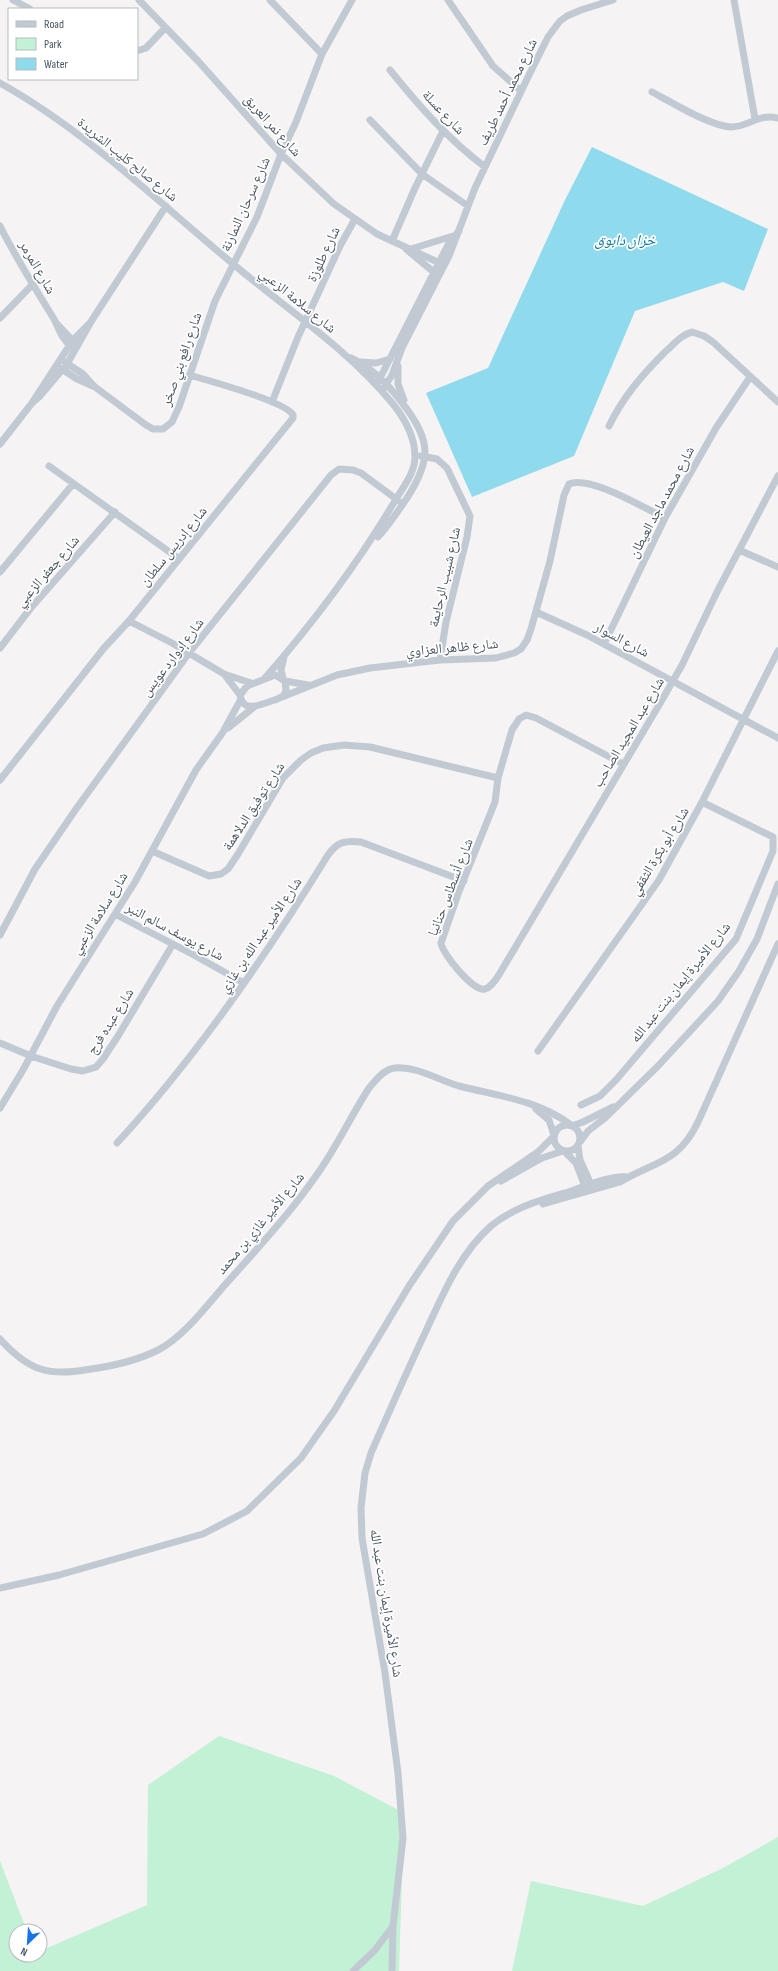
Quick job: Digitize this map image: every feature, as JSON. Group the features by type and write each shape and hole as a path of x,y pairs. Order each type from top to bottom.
{"street":[{"path":"13,0 28,8"},
{"name":"شارع نمر العريق","path":"139,0 218,83 281,154 334,204 354,220 392,241 441,264"},
{"path":"270,0 299,32 322,54"},
{"name":"شارع سرحان النمارنة","path":"233,264 257,218 281,154 296,122 322,54 352,0"},
{"path":"448,0 493,66 521,91"},
{"name":"شارع محمد أحمد طريف","path":"441,264 455,243 468,206 485,167 541,50 560,21 581,10 613,0"},
{"path":"734,0 755,119"},
{"path":"138,51 146,48 166,28"},
{"name":"شارع عسلة","path":"390,70 443,131 466,153 485,167"},
{"name":"شارع صالح كليب الشريدة","path":"0,83 62,123 133,178 233,264"},
{"path":"652,92 720,125 737,126 762,116 778,118"},
{"path":"370,120 422,174 468,206"},
{"path":"392,241 443,131"},
{"path":"60,365 67,364 92,320 166,206"},
{"name":"شارع طلوزة","path":"272,402 306,321 340,246 354,220"},
{"name":"شارع المرمر","path":"0,226 32,285 55,321 71,343 77,348"},
{"name":"شارع محمد أحمد طريف","path":"376,385 436,274 453,236 459,230"},
{"path":"408,249 453,236"},
{"name":"شارع نمر العريق","path":"408,249 436,274"},
{"name":"شارع سلامة الزعبي","path":"233,264 306,321 347,356 382,391 408,426 413,440 415,455 413,468 396,499 363,551 284,656 264,678"},
{"name":"شارع رافع بني صخر","path":"60,365 95,387 146,426 159,429 168,426 172,422 179,406 215,301 233,264"},
{"name":"شارع محمد أحمد طريف","path":"382,391 398,361 402,348 436,274"},
{"path":"0,318 32,285"},
{"path":"0,444 60,365 71,343 92,320"},
{"path":"609,426 620,405 640,378 686,334 692,332 704,336 735,361 750,377 778,402"},
{"name":"شارع سلامة الزعبي","path":"347,356 359,362 381,378 408,410 423,436 426,456 420,475 403,504 380,534 363,551"},
{"path":"359,362 376,363 390,359"},
{"path":"398,361 398,384 408,410"},
{"name":"شارع رافع بني صخر","path":"67,364 83,374 95,387"},
{"name":"شارع إدريس سلطان","path":"0,780 104,648 129,621 178,558 291,422 293,415 292,412 272,402 189,375"},
{"name":"شارع محمد ماجد العيطان","path":"604,644 665,518 716,428 750,377"},
{"name":"شارع شبيب الرحايمة","path":"415,455 426,456 443,463 447,468 470,516 467,537 446,622 440,660"},
{"path":"49,466 178,558"},
{"name":"شارع إدوارد عويس","path":"0,935 44,854 189,653 336,471 346,468 353,470 403,504"},
{"name":"شارع عبد المجيد الصاحب","path":"483,989 494,982 527,931 623,764 673,682 778,476"},
{"name":"شارع ظاهر العزاوي","path":"254,707 337,675 370,668 440,660 496,658 514,653 521,649 527,640 536,612 564,495 569,484 579,481 594,485 665,518"},
{"path":"0,572 73,484"},
{"name":"شارع جعفر الزعبي","path":"0,648 30,610 114,512"},
{"path":"739,550 778,567"},
{"name":"شارع السوار","path":"536,612 604,644 778,738"},
{"path":"129,621 189,653 224,674 251,684 264,678"},
{"name":"شارع أبو بكرة الثقفي","path":"538,1051 650,893 702,802 778,651"},
{"path":"282,697 286,690 282,670 284,656"},
{"path":"224,674 246,706 254,707"},
{"name":"شارع ظاهر العزاوي","path":"264,678 275,675 284,680 310,685"},
{"name":"شارع سلامة الزعبي","path":"0,1108 31,1056 57,1006 115,914 196,770 223,732 244,688 251,684"},
{"name":"شارع سلامة الزعبي","path":"223,732 254,707"},
{"name":"شارع أنسطاس حنانيا","path":"483,989 465,977 442,948 442,937 495,802 498,778 512,730 519,719 526,716 536,718 623,764"},
{"name":"شارع توفيق الدلاهمة","path":"152,850 202,874 215,877 221,874 228,869 238,854 283,778 301,760 323,748 344,745 370,747 498,778"},
{"name":"شارع الأميرة إيمان بنت عبد الله","path":"581,1105 600,1096 616,1080 736,939 745,922 773,851 773,837 702,802"},
{"name":"شارع الأمير عبد الله بن غازي","path":"117,1143 163,1090 244,983 271,946 328,854 338,843 350,841 361,842 464,881"},
{"path":"451,1227 457,1223 491,1189 506,1178 542,1158 573,1151 585,1134 679,1045 729,986 757,939 778,884"},
{"name":"شارع يوسف سالم النبر","path":"115,914 244,983"},
{"name":"شارع عبده فرج","path":"0,1043 31,1056 71,1069 83,1071 96,1067 118,1036 173,944"},
{"name":"شارع الأميرة إيمان بنت عبد الله","path":"392,1971 393,1926 403,1838 398,1773 385,1673 362,1538 361,1508 365,1473 371,1453 407,1370 452,1278 480,1237 492,1225 507,1215 522,1209 590,1188 618,1183 627,1177 668,1159 682,1148 693,1133 778,944"},
{"name":"شارع الأمير غازي بن محمد","path":"0,1339 17,1358 32,1366 61,1373 108,1366 158,1350 172,1340 209,1304 268,1237 318,1173 369,1088 378,1077 388,1070 394,1068 414,1070 459,1085 518,1100"},
{"path":"518,1100 549,1111 578,1131 580,1160 590,1188"},
{"path":"518,1100 545,1116 551,1124 556,1146 576,1163 590,1188"},
{"path":"0,1588 59,1575 204,1534 247,1512 301,1458 334,1411 417,1273 456,1218 488,1186 538,1152 554,1136 558,1128 583,1122 615,1107"},
{"path":"353,1971 375,1950 393,1926"}],"green space":[{"path":"219,1736 334,1776 404,1813 399,1971 0,1971 0,1861 24,1923 8,1923 8,1963 48,1963 48,1948 147,1905 148,1785"},
{"path":"778,1837 778,1971 512,1971 531,1881 643,1906 723,1868"}],"water":[{"name":"خزان دابوق","path":"592,147 768,229 744,291 723,282 635,311 574,456 472,497 426,393 488,368 565,200"}]}
